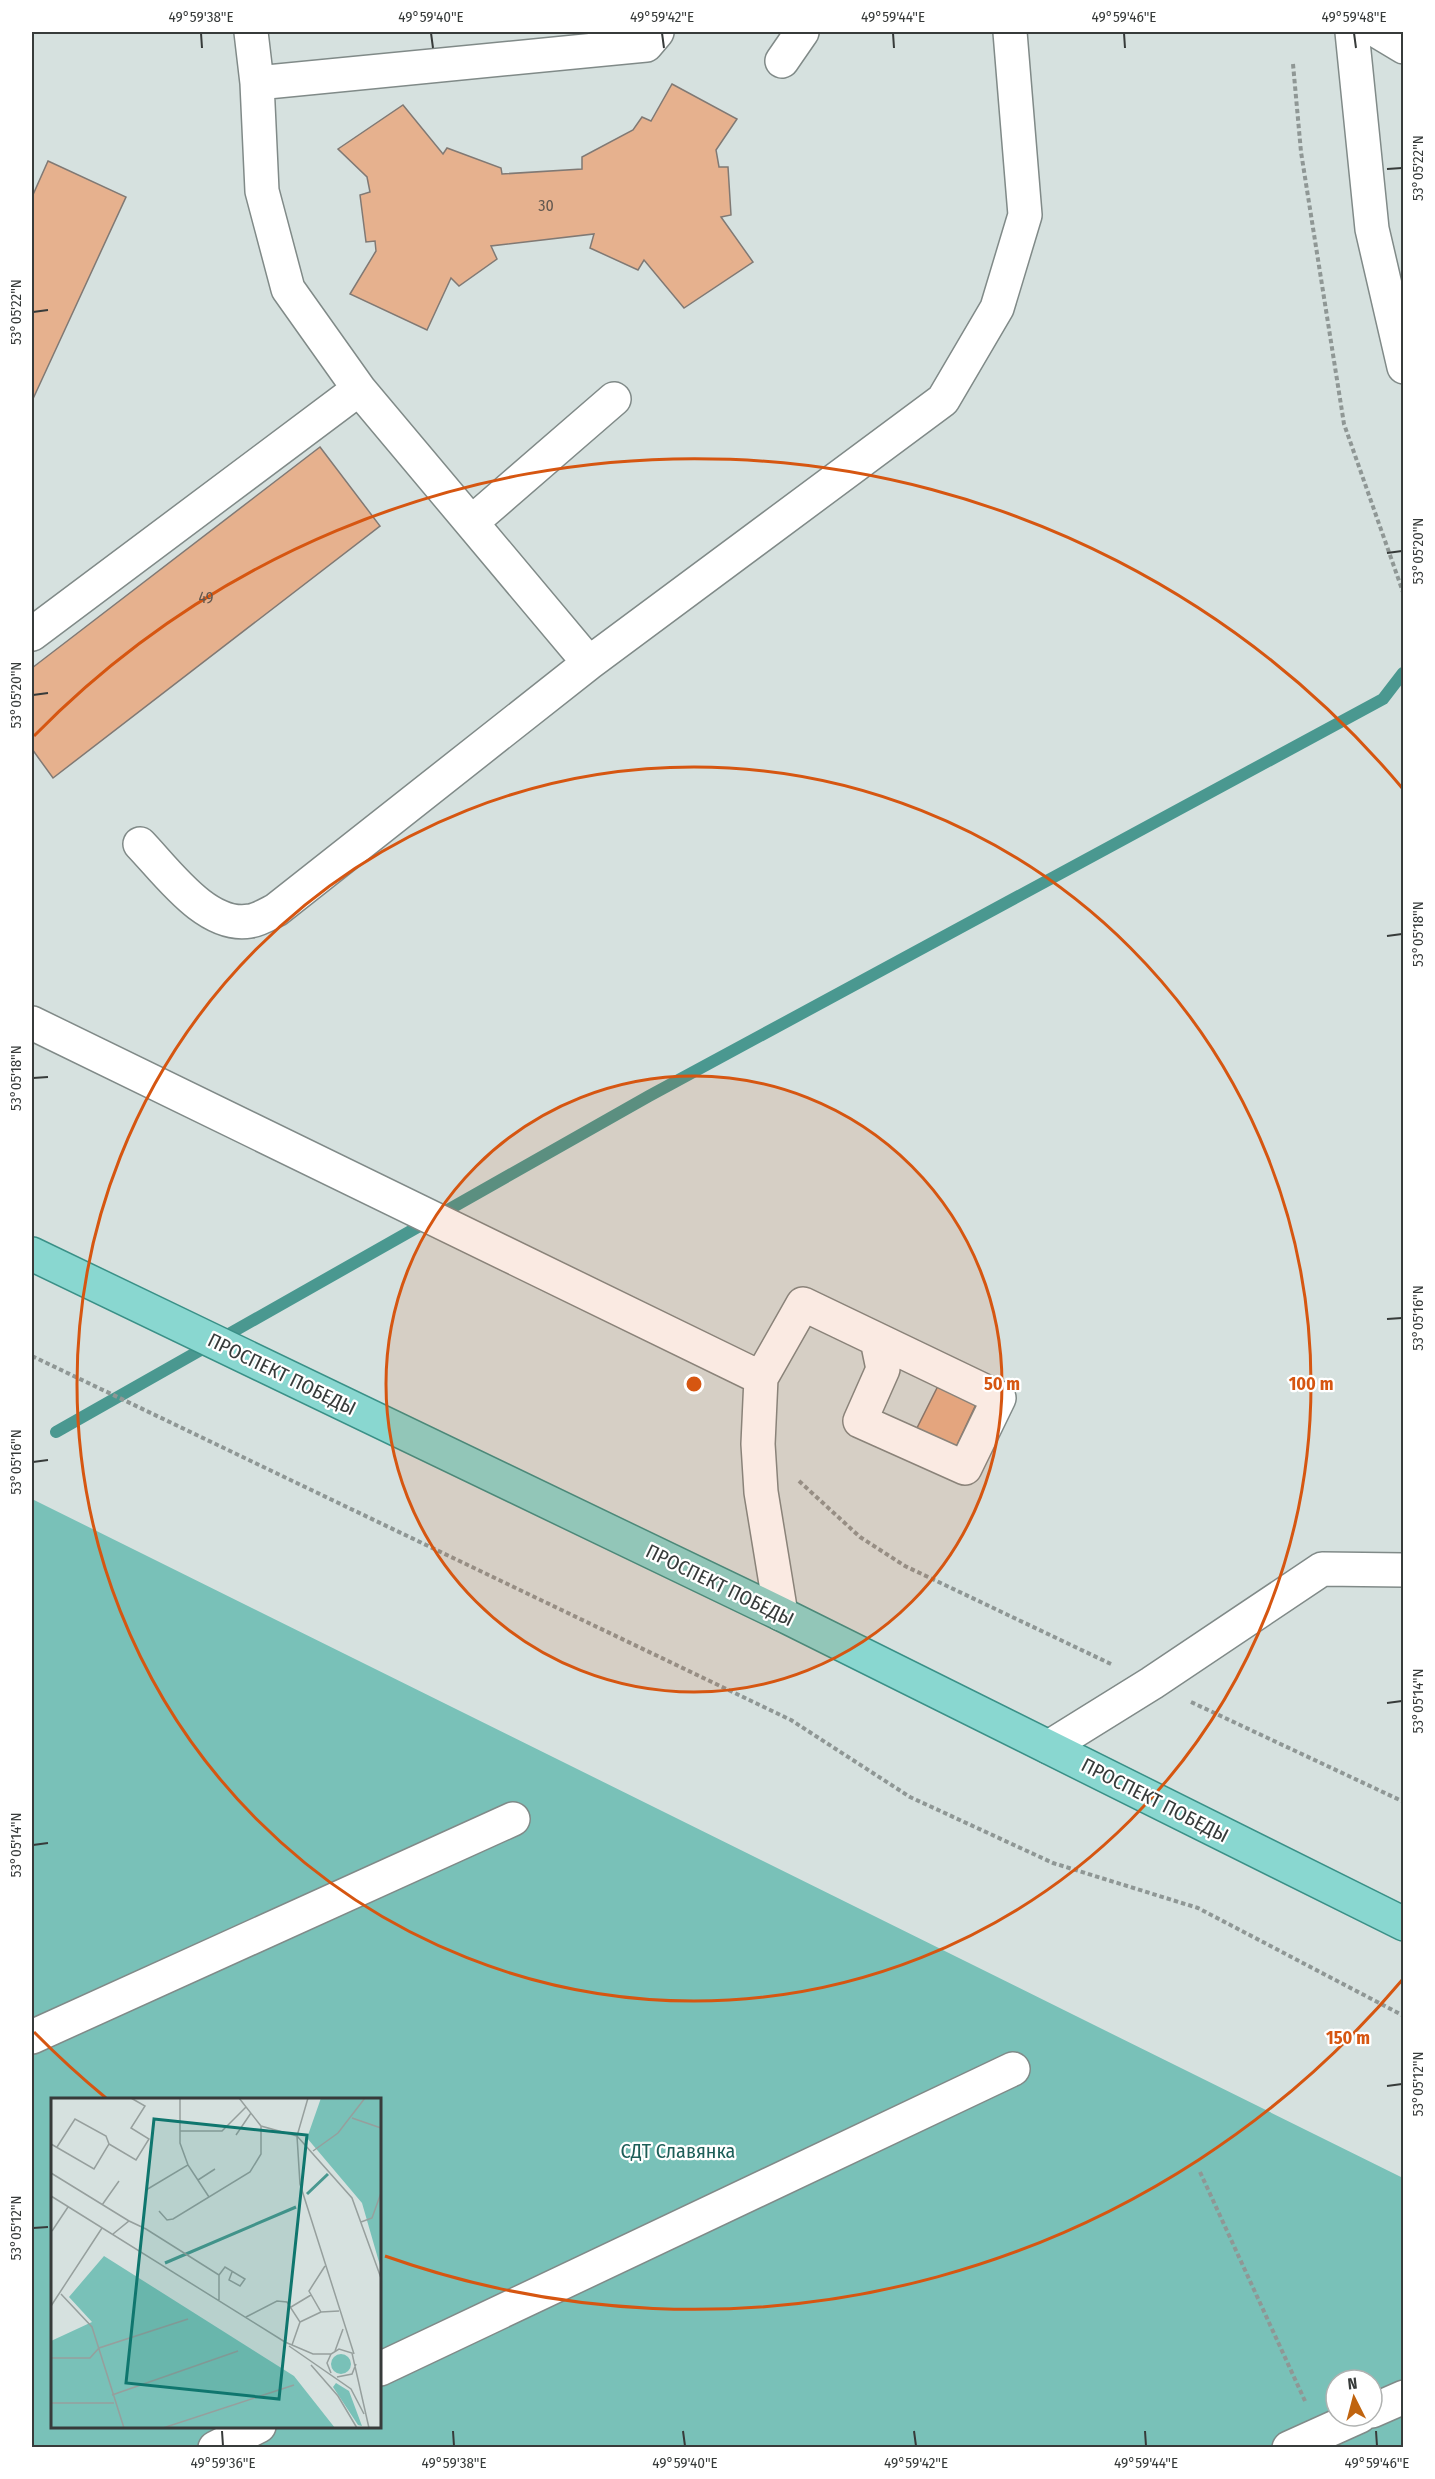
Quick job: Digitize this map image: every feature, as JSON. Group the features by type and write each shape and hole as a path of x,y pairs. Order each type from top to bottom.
{"main road":[{"name":"ПРОСПЕКТ ПОБЕДЫ","path":"32,1254 781,1614 1404,1924"}],"street":[{"path":"251,32 257,83 262,191 288,289 359,389 589,663"},
{"path":"257,83 645,45 657,32"},
{"path":"782,62 802,32"},
{"path":"140,844 199,904 223,920 250,921 276,910 589,663 943,400 997,308 1025,215 1010,32"},
{"path":"1352,32 1372,229 1404,367"},
{"path":"1379,32 1404,47"},
{"path":"32,634 359,389"},
{"path":"472,522 614,399"},
{"path":"32,1023 761,1378"},
{"path":"781,1614 761,1492 758,1444 761,1378 803,1304 999,1398 965,1468 860,1421 884,1369 877,1340"},
{"path":"1049,1747 1152,1683 1322,1569 1404,1570"},
{"path":"32,2037 513,1819"},
{"path":"381,2369 1013,2069"},
{"path":"1384,2406 1404,2397"},
{"path":"215,2448 257,2428"},
{"path":"1289,2448 1332,2428"}],"path":[{"path":"1293,64 1301,152 1344,424 1404,595"},
{"path":"32,1356 791,1720 910,1797 1053,1863 1198,1908 1404,2016"},
{"path":"758,1444 860,1537 906,1566 1404,1802"},
{"path":"1200,2172 1320,2433"}],"green space":[{"name":"СДТ Славянка","path":"32,1499 1403,2178 1403,2447 32,2447"}],"building":[{"path":"672,84 737,119 716,150 719,167 728,167 731,215 721,217 753,262 684,308 644,260 638,270 590,248 594,234 491,246 497,259 459,286 451,278 427,330 350,294 376,251 375,241 366,242 360,195 370,192 367,177 338,149 403,105 443,154 447,148 501,168 502,174 582,169 582,157 633,130 642,117 651,121"},
{"path":"48,161 126,197 32,401 32,197"},
{"path":"320,447 380,526 53,778 32,749 32,668"},
{"path":"940,1382 978,1400 955,1449 916,1430"}],"waterway":[{"path":"56,1432 649,1096 1383,699 1403,673"}]}
